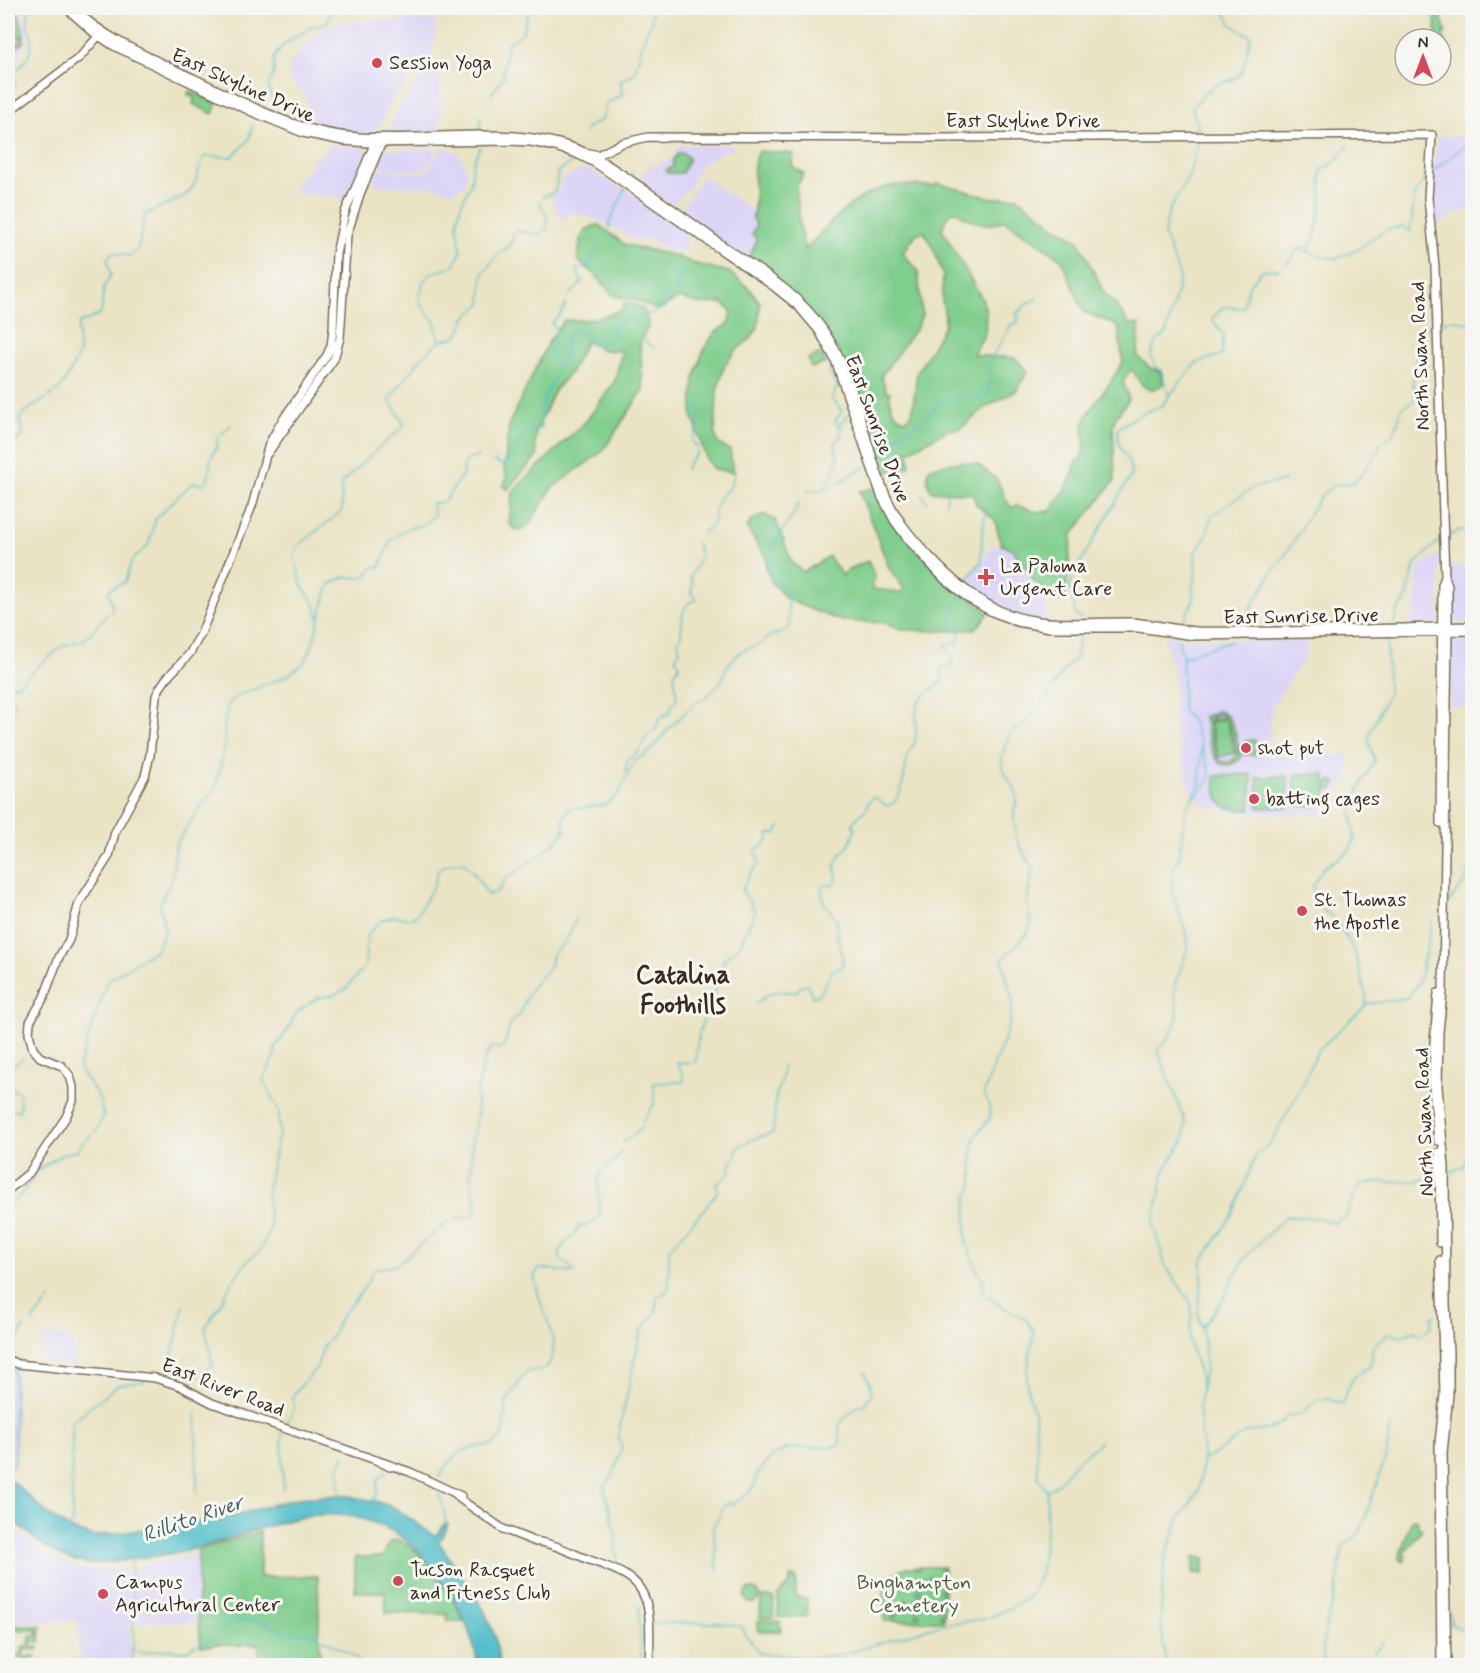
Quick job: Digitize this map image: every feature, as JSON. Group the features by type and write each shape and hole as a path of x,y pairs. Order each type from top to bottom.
{"main road":[{"name":"East Skyline Drive","path":"66,8 102,35 185,81 290,129 317,137 343,141 509,136 547,140 597,155 636,139 677,137 1432,135"},
{"name":"East Skyline Drive","path":"73,8 102,35 276,117 303,127 336,135 379,140 531,142 568,151 603,164"},
{"path":"8,112 58,75 83,60 102,35"},
{"path":"185,81 189,78 215,88"},
{"path":"262,117 297,129 303,127"},
{"path":"1419,135 1428,137 1431,144"},
{"name":"North Swan Road","path":"1432,135 1428,198 1435,266 1445,629 1442,854 1433,1087 1439,1163 1443,1352 1443,1394 1439,1444 1441,1665"},
{"path":"440,142 447,139 473,139 481,136"},
{"path":"8,1190 29,1173 66,1117 73,1101 70,1076 62,1066 40,1057 33,1049 29,1034 31,1018 44,997 59,957 69,940 79,903 108,858 115,832 145,776 150,754 156,696 162,683 189,654 200,636 252,506 268,444 331,346 336,254 345,212 379,140"},
{"path":"603,164 615,146"},
{"name":"East Skyline Drive","path":"585,152 603,164"},
{"name":"East Sunrise Drive","path":"603,164 773,286 798,306 813,323 829,348 896,514 946,577 969,599 990,612 1017,622 1051,626 1131,622 1194,631 1445,629 1473,631"},
{"name":"East Sunrise Drive","path":"1445,629 1473,626"},
{"name":"North Swan Road","path":"1442,854 1443,992 1438,1087 1445,1167 1446,1304 1449,1352 1449,1394 1443,1453 1447,1665"},
{"name":"East River Road","path":"8,1363 155,1377 212,1403 376,1460 390,1467 410,1472 457,1495 503,1529 626,1575 635,1584 647,1606 650,1624 649,1662"},
{"path":"1432,1616 1441,1612"}],"shaded area":[{"path":"8,8 20,8 27,32 26,40 9,78 8,88"},
{"path":"342,21 436,21 435,42 430,55 419,70 396,93 375,133 342,133 300,123 303,111 310,102 289,78 289,64 318,33"},
{"path":"436,60 441,69 440,134 389,132 400,106"},
{"path":"1438,136 1472,136 1472,210 1454,214 1433,228 1430,200"},
{"path":"329,143 364,148 367,151 345,200 339,197 293,193 299,179 310,167 314,158 326,152"},
{"path":"677,145 735,145 734,149 720,153 703,164 693,179 694,181 672,206 640,183 640,176 650,167 672,159"},
{"path":"441,148 447,148 462,158 467,171 465,185 452,192 432,187 376,186 373,180 378,168 395,172 423,172 429,168"},
{"path":"386,149 438,149 422,170 390,170 378,164"},
{"path":"586,168 624,189 607,225 583,214 570,214 561,218 550,196 560,192 561,180"},
{"path":"703,176 754,212 752,217 756,225 757,240 748,260 680,211"},
{"path":"626,190 689,233 683,252 667,251 649,238 635,240 611,227 609,223"},
{"path":"993,544 1013,549 1043,595 1048,621 1024,616 1000,607 964,587"},
{"path":"1440,554 1439,625 1409,626 1417,598 1418,566"},
{"path":"1449,565 1472,566 1472,623 1453,622"},
{"path":"1459,635 1472,635 1472,699 1464,707 1450,707 1451,642"},
{"path":"1164,636 1235,640 1309,638 1306,655 1271,709 1270,756 1348,755 1349,775 1320,815 1233,812 1205,806 1190,791 1173,724 1175,681"},
{"path":"41,1334 73,1339 75,1367 43,1363"},
{"path":"8,1368 16,1368 14,1463 9,1468"},
{"name":"Campus Agricultural Center","path":"8,1524 45,1554 75,1567 94,1569 126,1567 127,1573 140,1568 140,1565 198,1555 199,1616 196,1622 130,1622 130,1665 79,1665 78,1619 67,1622 8,1622"}],"green space":[{"path":"8,8 17,8 24,35 23,43 13,49 8,48 8,45 18,44 22,36 8,39"},
{"path":"1435,8 1442,8 1445,27 1436,27"},
{"path":"189,91 217,103 213,114 193,104 194,98 188,95"},
{"path":"759,151 794,154 793,168 804,173 796,189 805,250 851,204 886,187 934,186 938,183 992,198 1017,197 1079,241 1104,293 1116,304 1129,324 1139,325 1138,357 1152,369 1160,371 1163,384 1157,388 1148,389 1144,387 1132,369 1125,377 1123,383 1129,399 1113,425 1115,480 1072,535 1065,598 1054,600 1048,597 1042,587 1034,581 1013,549 1001,545 995,520 976,504 973,494 931,491 928,470 951,463 976,464 995,478 1012,508 1017,505 1036,512 1050,511 1066,488 1076,462 1081,458 1085,449 1083,429 1086,418 1123,362 1118,326 1084,312 1061,259 1004,220 985,224 955,211 948,215 942,229 982,299 986,311 985,333 973,355 1015,358 1028,371 1016,391 986,407 961,428 948,430 909,451 910,466 881,474 838,351 748,260 757,240 752,234 756,225 752,217 755,200 754,166","holes":["924,232 932,245 943,275 944,325 917,373 912,414 905,420 893,409 890,392 887,392 881,376 917,327 922,315 918,271 903,253 916,234"]},
{"path":"678,153 683,153 689,158 682,173 667,173 666,170 673,167 673,161"},
{"path":"599,225 626,245 676,256 692,263 729,272 751,290 760,303 758,328 751,338 734,352 724,367 717,391 715,433 718,444 730,450 733,472 713,469 707,461 692,415 694,379 703,352 714,333 729,324 732,312 723,303 702,304 679,298 658,310 635,300 613,296 595,274 578,261 581,238 587,229"},
{"path":"624,302 643,308 649,325 640,342 643,390 603,451 552,488 528,526 521,530 514,529 509,523 513,491 587,420 615,381 622,351 603,350 586,341 572,370 555,390 536,432 537,456 507,490 503,486 507,478 504,470 509,424 549,341 564,320 586,320 608,315 622,310"},
{"path":"821,353 826,363 811,368 808,359"},
{"path":"876,488 889,513 988,613 979,626 973,630 905,630 886,623 842,621 787,599 772,583 766,568 766,558 747,528 750,522 764,514 776,521 792,563 804,572 829,556 842,576 848,570 868,561 875,577 872,589 900,594 904,588 890,570 859,491"},
{"path":"1217,711 1223,713 1228,717 1235,730 1241,759 1228,765 1218,761 1211,747 1204,717","holes":["1216,714 1223,714 1232,733 1236,750 1235,758 1230,762 1221,761 1217,756 1209,724 1210,720 1211,722 1223,719 1222,716 1210,719"]},
{"path":"1226,719 1235,753 1219,757 1210,723"},
{"path":"1255,740 1255,755 1242,755 1240,746 1245,746 1245,741"},
{"path":"1249,774 1252,777 1250,810 1233,809 1222,804 1215,786 1215,776"},
{"path":"1295,774 1325,774 1327,786 1331,780 1336,783 1332,790 1327,788 1327,794 1316,806 1297,806"},
{"path":"1288,776 1288,807 1258,808 1257,777"},
{"path":"1412,1519 1418,1520 1417,1524 1422,1530 1408,1549 1406,1548 1404,1562 1400,1559 1400,1554"},
{"path":"260,1532 260,1577 318,1576 320,1665 260,1665 259,1644 201,1646 198,1616 198,1550"},
{"name":"Tucson Racquet and Fitness Club","path":"390,1541 400,1541 408,1545 427,1563 446,1588 464,1621 448,1621 447,1614 386,1613 385,1592 355,1592 355,1557 383,1557"},
{"path":"1194,1557 1205,1558 1203,1574 1193,1573"},
{"name":"Binghampton Cemetery","path":"907,1567 944,1567 944,1621 884,1621 884,1579"},
{"path":"790,1577 796,1577 796,1597 807,1599 805,1617 778,1617 778,1595 790,1583"},
{"path":"752,1589 757,1591 759,1596 757,1601 752,1603 747,1601 745,1596 747,1591"},
{"path":"761,1597 774,1597 773,1618 760,1618"},
{"path":"758,1621 780,1621 781,1631 758,1631"},
{"path":"10,1626 41,1626 40,1642 31,1642 31,1647 39,1647 38,1650 24,1650 24,1657 35,1655 35,1658 18,1659 18,1655 23,1651 23,1646 29,1647 30,1635 38,1635 38,1630 14,1630 13,1634 10,1634"}],"water":[{"path":"8,1478 58,1522 81,1533 95,1536 216,1521 296,1498 342,1495 375,1501 395,1508 433,1535 438,1534 445,1523 448,1524 443,1537 438,1541 484,1610 494,1634 500,1665 478,1665 461,1612 439,1576 419,1551 406,1540 376,1524 344,1515 310,1516 187,1551 109,1563 84,1563 52,1551 8,1516"}],"waterway":[{"path":"8,99 15,86 14,74 28,57 31,48 31,34 27,27 29,8"},
{"path":"272,109 274,107 268,86 274,72 274,58 283,45 311,27 327,23 332,8"},
{"path":"491,95 503,77 507,44 523,32 529,8"},
{"path":"585,133 586,128 602,120 606,104 622,95 621,80 634,74 646,32 651,23 652,8"},
{"path":"1198,135 1198,125 1192,108 1211,88 1234,79 1242,72 1251,37 1231,24 1223,8"},
{"path":"479,132 481,117"},
{"path":"8,449 23,435 19,418 58,390 67,378 79,352 79,324 101,314 104,287 111,275 107,259 112,253 131,256 138,249 145,214 188,193 194,186 205,156 232,157 248,141 253,126"},
{"path":"1081,618 1076,616 1070,586 1073,575 1131,476 1129,462 1119,443 1118,428 1139,415 1163,405 1169,396 1161,370 1155,367 1151,355 1156,342 1166,334 1178,288 1179,274 1164,235 1169,210 1188,178 1197,140"},
{"path":"1433,171 1472,141"},
{"path":"1308,252 1320,212 1321,170 1334,163 1349,145"},
{"path":"319,618 313,601 302,586 294,556 298,546 342,511 341,483 403,428 404,424 389,399 424,355 440,341 435,323 419,301 423,282 432,273 450,268 455,264 461,251 457,225 460,207 471,183 473,163 480,147"},
{"path":"542,197 555,192 558,171 578,159"},
{"path":"1287,264 1299,248 1321,257 1337,258 1355,251 1385,230 1403,227 1410,231 1416,195 1427,177"},
{"path":"610,228 609,223 626,187"},
{"path":"440,341 457,336 467,316 481,304 483,273 501,251 510,246 515,230 536,235 547,229 546,216 540,205 541,201"},
{"path":"570,294 582,283 577,270 591,264 595,250"},
{"path":"1170,395 1196,363 1222,355 1224,336 1212,319 1223,307 1243,308 1249,285 1262,270 1280,269"},
{"path":"557,364 565,356 565,345 570,332 577,330 599,342 610,341 614,334 612,328 619,322 666,307 677,291 678,279 685,271"},
{"path":"881,457 901,432 921,422 938,404 952,397 962,401 986,396 992,375 988,367 993,356 1011,324 1016,323 1019,319 1017,312 1022,310 1025,304 1036,299"},
{"path":"556,362 550,356 556,329 552,323 561,314 566,304"},
{"path":"1438,322 1454,320 1472,324"},
{"path":"1241,624 1321,495 1335,485 1352,483 1359,478 1380,444 1392,435 1401,409 1416,399 1413,385 1415,366 1425,328 1434,324"},
{"path":"644,340 654,348"},
{"path":"825,488 838,458 835,443 841,436 841,429 835,421 842,411 832,398 838,387 829,372 831,363"},
{"path":"494,461 501,465 507,461 524,434 541,428 542,406 557,366"},
{"path":"686,469 697,454 697,447 692,441 700,422 697,402"},
{"path":"840,427 841,422 848,415"},
{"path":"8,687 18,684 62,646 84,640 113,608 110,589 125,582 132,560 148,546 156,518 192,483 203,484 208,480 211,458 217,447 218,437 231,425"},
{"path":"8,1206 21,1195 38,1170 61,1155 78,1150 82,1143 95,1132 104,1116 98,1095 80,1071 79,1066 107,981 156,950 165,930 160,907 172,880 176,844 201,806 215,790 225,746 224,726 228,703 237,696 287,676 305,662 311,649 329,585 344,577 363,578 374,567 380,567 391,540 408,528 422,525 434,516 432,503 444,502 462,475 465,461 478,456"},
{"path":"808,492 812,489 831,487 865,468"},
{"path":"718,499 730,487 735,471"},
{"path":"1181,625 1194,599 1192,588 1196,575 1195,553 1206,537 1211,516 1254,487 1284,481"},
{"path":"946,503 947,492"},
{"path":"922,495 927,502"},
{"path":"714,516 717,502"},
{"path":"191,1386 194,1379 213,1365 205,1327 232,1281 248,1260 260,1251 270,1229 267,1189 279,1134 279,1111 263,1080 274,1058 276,1047 296,1013 317,998 334,995 346,989 365,966 367,935 380,921 395,916 410,919 417,915 434,885 438,869 451,863 464,862 488,895 498,891 506,879 554,844 565,830 563,820 569,809 606,805 619,793 634,761 644,756 695,703 705,698 720,683 729,663 741,651 759,645 770,636 789,630 788,593 771,574 767,563 773,546 798,504"},
{"path":"964,583 981,562 982,532 986,512"},
{"path":"709,528 714,519"},
{"path":"702,533 707,529"},
{"path":"1448,536 1459,531 1472,532"},
{"path":"1394,623 1397,612 1406,600 1415,564 1438,542"},
{"path":"626,773 628,760 639,751 647,736 656,729 659,719 670,712 672,704 677,700 674,674 680,665 675,658 680,651 678,641 681,635 683,612 688,603 697,600 691,592 693,583 690,578 701,556 697,544"},
{"path":"953,615 958,602"},
{"path":"952,617 949,623 954,627"},
{"path":"955,629 960,633"},
{"path":"1021,725 1039,708 1062,673 1076,657 1080,631"},
{"path":"756,1003 774,992 793,992 807,984 813,997 819,995 832,971 842,967 837,921 824,902 822,888 834,884 837,878 835,865 840,855 848,847 855,830 852,823 867,808 872,798 877,798 887,806 898,798 907,759 915,741 918,704 943,678 941,671 944,666 951,665 953,659 945,644 958,643 960,635"},
{"path":"1166,1666 1161,1622 1166,1556 1179,1519 1199,1491 1203,1455 1199,1407 1205,1368 1205,1345 1198,1311 1202,1261 1233,1214 1256,1155 1270,1144 1302,1086 1318,1050 1366,1006 1366,996 1354,950 1335,919 1319,907 1313,899 1313,886 1323,868 1347,853 1355,840 1353,807 1359,789 1375,761 1368,738 1388,693 1388,636"},
{"path":"1178,639 1183,657 1182,674"},
{"path":"1183,657 1232,640"},
{"path":"1183,678 1182,710 1193,723 1200,743"},
{"path":"8,693 16,704 10,711 8,722"},
{"path":"654,1623 723,1623 741,1627 759,1653 812,1658 847,1653 939,1625 989,1618 1027,1599 1040,1575 1046,1532 1047,1491 1038,1478 1035,1417 1028,1390 1027,1373 1034,1331 1026,1319 996,1303 983,1292 983,1280 966,1241 967,1199 973,1184 972,1149 975,1137 990,1118 989,1106 984,1093 1009,1025 1013,1001 1002,960 1027,934 1031,923 1027,901 1033,868 1016,835 1014,812 1017,795 1002,765 1003,751 1010,733 1019,727"},
{"path":"1201,745 1200,784 1185,812 1179,859 1172,868 1172,892 1188,939 1187,951 1174,987 1178,1016 1171,1034 1158,1051 1185,1121 1184,1140 1165,1169 1153,1224 1165,1265 1191,1303 1189,1341 1201,1378 1201,1389"},
{"path":"8,748 13,749 13,757 8,767"},
{"path":"1202,748 1209,770"},
{"path":"1193,799 1209,781 1210,773"},
{"path":"710,1006 724,959 740,946 755,911 742,890 759,863 755,851 768,841 769,834 777,833 780,826"},
{"path":"1448,903 1464,883 1472,867"},
{"path":"471,1181 472,1140 477,1121 477,1091 485,1058 492,1047 501,1049 504,1046 512,1019 520,1016 527,995 550,967 553,953 565,942 576,919"},
{"path":"1367,1004 1407,998 1419,982 1432,922"},
{"path":"643,1122 654,1105 654,1083 683,1082 677,1062 693,1063 696,1061 699,1034 708,1009"},
{"path":"1472,1056 1467,1084 1472,1089"},
{"path":"8,1069 23,1058"},
{"path":"617,1560 615,1531 604,1487 613,1475 622,1447 618,1435 641,1331 656,1312 657,1297 665,1293 669,1286 669,1249 718,1191 716,1184 728,1174 738,1148 749,1141 773,1133 776,1093 781,1082 783,1065"},
{"path":"8,1085 8,1088 19,1093 20,1107 19,1111 8,1109"},
{"path":"624,1142 643,1126"},
{"path":"1447,1173 1464,1166 1472,1148"},
{"path":"439,1477 450,1461 461,1452 474,1447 493,1445 503,1434 506,1402 526,1372 546,1368 551,1360 553,1339 534,1276 539,1269 571,1273 574,1270 561,1260 560,1252 567,1241 575,1235 578,1227 593,1223 600,1215 599,1175 619,1156 621,1151"},
{"path":"1202,1327 1225,1297 1232,1279 1248,1254 1287,1216 1318,1218 1334,1223 1346,1216 1357,1188 1364,1183 1417,1181 1437,1176"},
{"path":"456,1218 470,1217 476,1212 476,1198 473,1195 472,1185"},
{"path":"401,1261 449,1220"},
{"path":"286,1423 294,1410 293,1395 317,1367 324,1345 331,1338 340,1318 365,1287 374,1269 399,1263"},
{"path":"32,1322 46,1304"},
{"path":"165,1374 168,1371 184,1305"},
{"path":"1203,1459 1215,1454 1246,1432 1267,1430 1280,1424 1287,1416 1300,1414 1318,1399 1329,1399 1342,1404 1351,1381 1358,1373 1369,1367 1372,1360 1372,1348 1388,1333 1400,1337 1414,1331 1421,1335 1431,1327 1432,1318 1435,1315"},
{"path":"15,1342 24,1327"},
{"path":"14,1345 14,1357"},
{"path":"8,1470 15,1462 14,1368"},
{"path":"717,1570 713,1527 725,1505 735,1503 754,1488 757,1474 772,1456 788,1448 831,1447 840,1444 839,1425 856,1407 864,1405 871,1395 871,1386 865,1373"},
{"path":"68,1529 72,1522 72,1421 118,1385 144,1381"},
{"name":"Rillito River","path":"196,1412 197,1494"},
{"path":"1324,1666 1324,1639 1336,1589 1342,1547 1360,1533 1387,1453 1391,1421"},
{"path":"282,1432 283,1490"},
{"path":"1048,1490 1101,1441"},
{"path":"355,1448 358,1445"},
{"path":"339,1493 339,1466 345,1456"},
{"path":"373,1501 377,1493 378,1479 387,1471"},
{"path":"439,1494 446,1524"},
{"path":"131,1559 134,1641 132,1666"},
{"path":"622,1568 635,1579"},
{"path":"645,1592 651,1601 649,1602"},
{"path":"639,1606 641,1666"},
{"path":"1450,1612 1451,1624 1472,1636"},
{"path":"132,1650 138,1653 173,1649 177,1652 189,1650 193,1646 207,1642 230,1621 256,1621 268,1623 286,1632 311,1633 359,1660"},
{"path":"1374,1666 1374,1653 1383,1642"},
{"path":"1448,1665 1472,1655"}],"place":[{"name":"Session Yoga","path":"377,63"},
{"name":"La Paloma Urgent Care","path":"986,577"},
{"name":"shot put","path":"1246,748"},
{"name":"batting cages","path":"1254,799"},
{"name":"St. Thomas the Apostle","path":"1302,911"},
{"name":"Tucson Racquet and Fitness Club","path":"398,1581"},
{"name":"Campus Agricultural Center","path":"103,1594"}],"district":[{"name":"Catalina Foothills","path":"683,991"}]}
